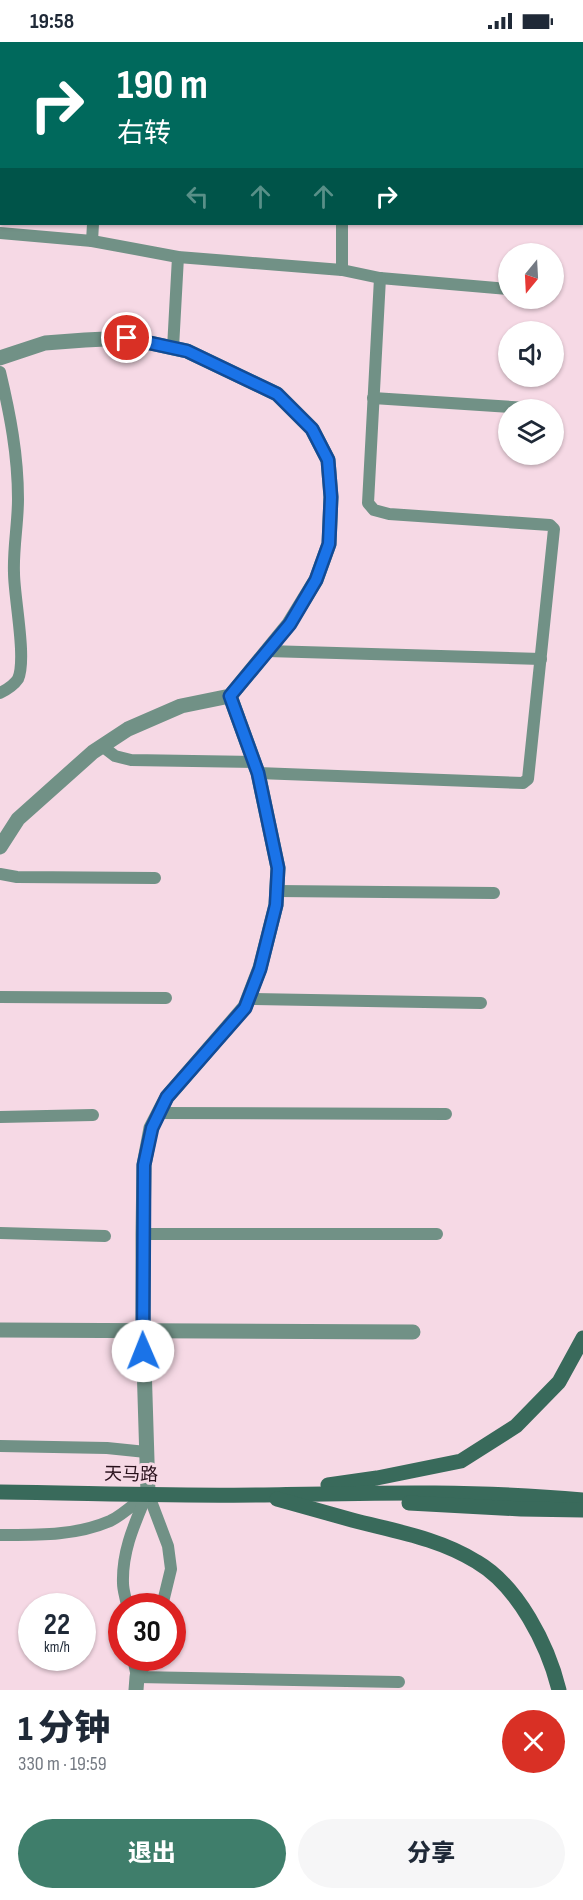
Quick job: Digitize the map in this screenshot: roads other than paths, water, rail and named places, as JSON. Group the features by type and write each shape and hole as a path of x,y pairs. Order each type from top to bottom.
{"main road":[{"path":"262,1495 377,1478 461,1461 516,1426 559,1382 583,1338"},
{"name":"天马路","path":"0,1492 262,1495"},
{"path":"262,1495 420,1493 512,1495 583,1500"},
{"path":"262,1495 521,1509 583,1510"},
{"path":"262,1495 393,1528 441,1545 478,1562 508,1588 542,1640 559,1690"}],"street":[{"path":"0,358 45,343 127,338 197,355 277,394 312,429 328,460 331,497 329,544 316,580 290,624 230,696 181,706 128,729 102,746 18,819 0,847"},
{"path":"148,1493 142,1331 143,1234 144,1165 152,1128 167,1097 245,1008 260,969 276,905 278,868 257,768 230,696"},
{"path":"0,1330 413,1332"}],"lane":[{"path":"92,241 93,225"},
{"path":"342,225 342,270"},
{"path":"0,233 92,241 178,256 342,270 380,278 498,288"},
{"path":"173,348 178,256"},
{"path":"102,746 115,756 131,760 523,783 528,778 554,529 550,525 389,514 374,510 368,503 380,278"},
{"path":"0,372 17,456 18,501 14,573 21,661 18,678 7,690 0,693"},
{"path":"374,398 498,406"},
{"path":"267,651 541,659"},
{"path":"0,874 155,878"},
{"path":"277,891 494,893"},
{"path":"0,997 166,998"},
{"path":"249,999 480,1004"},
{"path":"159,1113 446,1114"},
{"path":"0,1117 93,1115"},
{"path":"0,1233 105,1236"},
{"path":"143,1234 437,1234"},
{"path":"0,1446 107,1448 146,1452"},
{"path":"0,1535 77,1532 112,1520 148,1493"},
{"path":"124,1593 123,1561 131,1531 148,1493"},
{"path":"148,1493 165,1538 169,1557 169,1582 166,1593"},
{"path":"136,1684 399,1682"}]}
